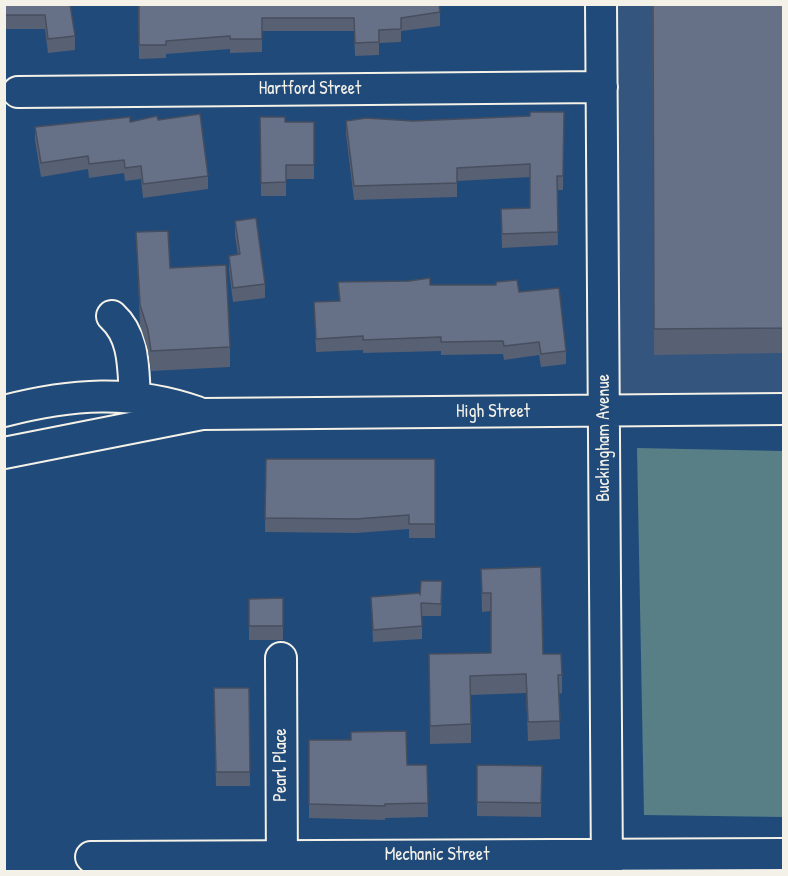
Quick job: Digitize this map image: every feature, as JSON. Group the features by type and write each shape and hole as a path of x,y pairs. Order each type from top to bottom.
{"street":[{"name":"Buckingham Avenue","path":"602,4 606,863"},
{"name":"Hartford Street","path":"18,92 602,87"},
{"path":"112,316 123,326 133,357 135,397"},
{"name":"High Street","path":"4,411 76,397 135,397 179,405 202,414"},
{"name":"High Street","path":"4,453 202,414 783,409"},
{"name":"Pearl Place","path":"280,658 282,864"},
{"name":"Mechanic Street","path":"91,857 282,864 606,863 783,854"}],"shaded area":[{"path":"600,5 783,5 783,398 604,400"}],"green space":[{"path":"637,448 783,451 783,817 644,815"}],"building":[{"path":"5,4 70,4 75,36 48,39 45,15 5,15"},
{"path":"139,4 439,4 440,12 401,18 401,29 379,30 379,42 355,43 354,18 262,18 262,39 230,39 230,36 166,41 166,45 139,45"},
{"path":"653,4 783,4 783,328 654,329"},
{"path":"530,112 564,112 563,176 557,176 558,232 502,234 501,209 530,208 530,164 457,168 457,183 354,186 346,121 366,118 413,121 530,116"},
{"path":"200,114 208,176 143,184 141,166 125,168 124,160 89,164 88,156 41,163 35,127 130,117 130,122 157,116 158,120"},
{"path":"260,117 285,117 285,122 314,122 314,165 286,165 286,182 261,183"},
{"path":"256,218 265,284 233,288 229,256 240,254 235,221"},
{"path":"168,231 170,268 226,265 230,347 151,351 148,330 140,305 136,232"},
{"path":"430,278 430,285 496,285 496,282 517,280 519,292 559,288 566,351 541,354 539,342 504,346 503,341 441,342 441,337 363,340 363,336 316,339 314,302 340,301 338,282 409,281"},
{"path":"266,459 435,459 435,524 409,524 409,515 356,519 265,518"},
{"path":"541,567 543,654 561,654 562,675 558,675 560,721 528,722 526,674 470,676 471,724 430,726 429,654 491,653 491,593 482,593 481,569"},
{"path":"421,581 442,581 441,604 421,603 422,626 373,630 371,597 420,593 420,595"},
{"path":"283,598 283,626 249,626 249,599"},
{"path":"214,688 249,688 250,772 216,772"},
{"path":"406,731 407,765 427,765 428,803 385,804 385,806 309,804 309,740 351,740 351,732"},
{"path":"477,765 542,766 541,803 477,802"}]}
